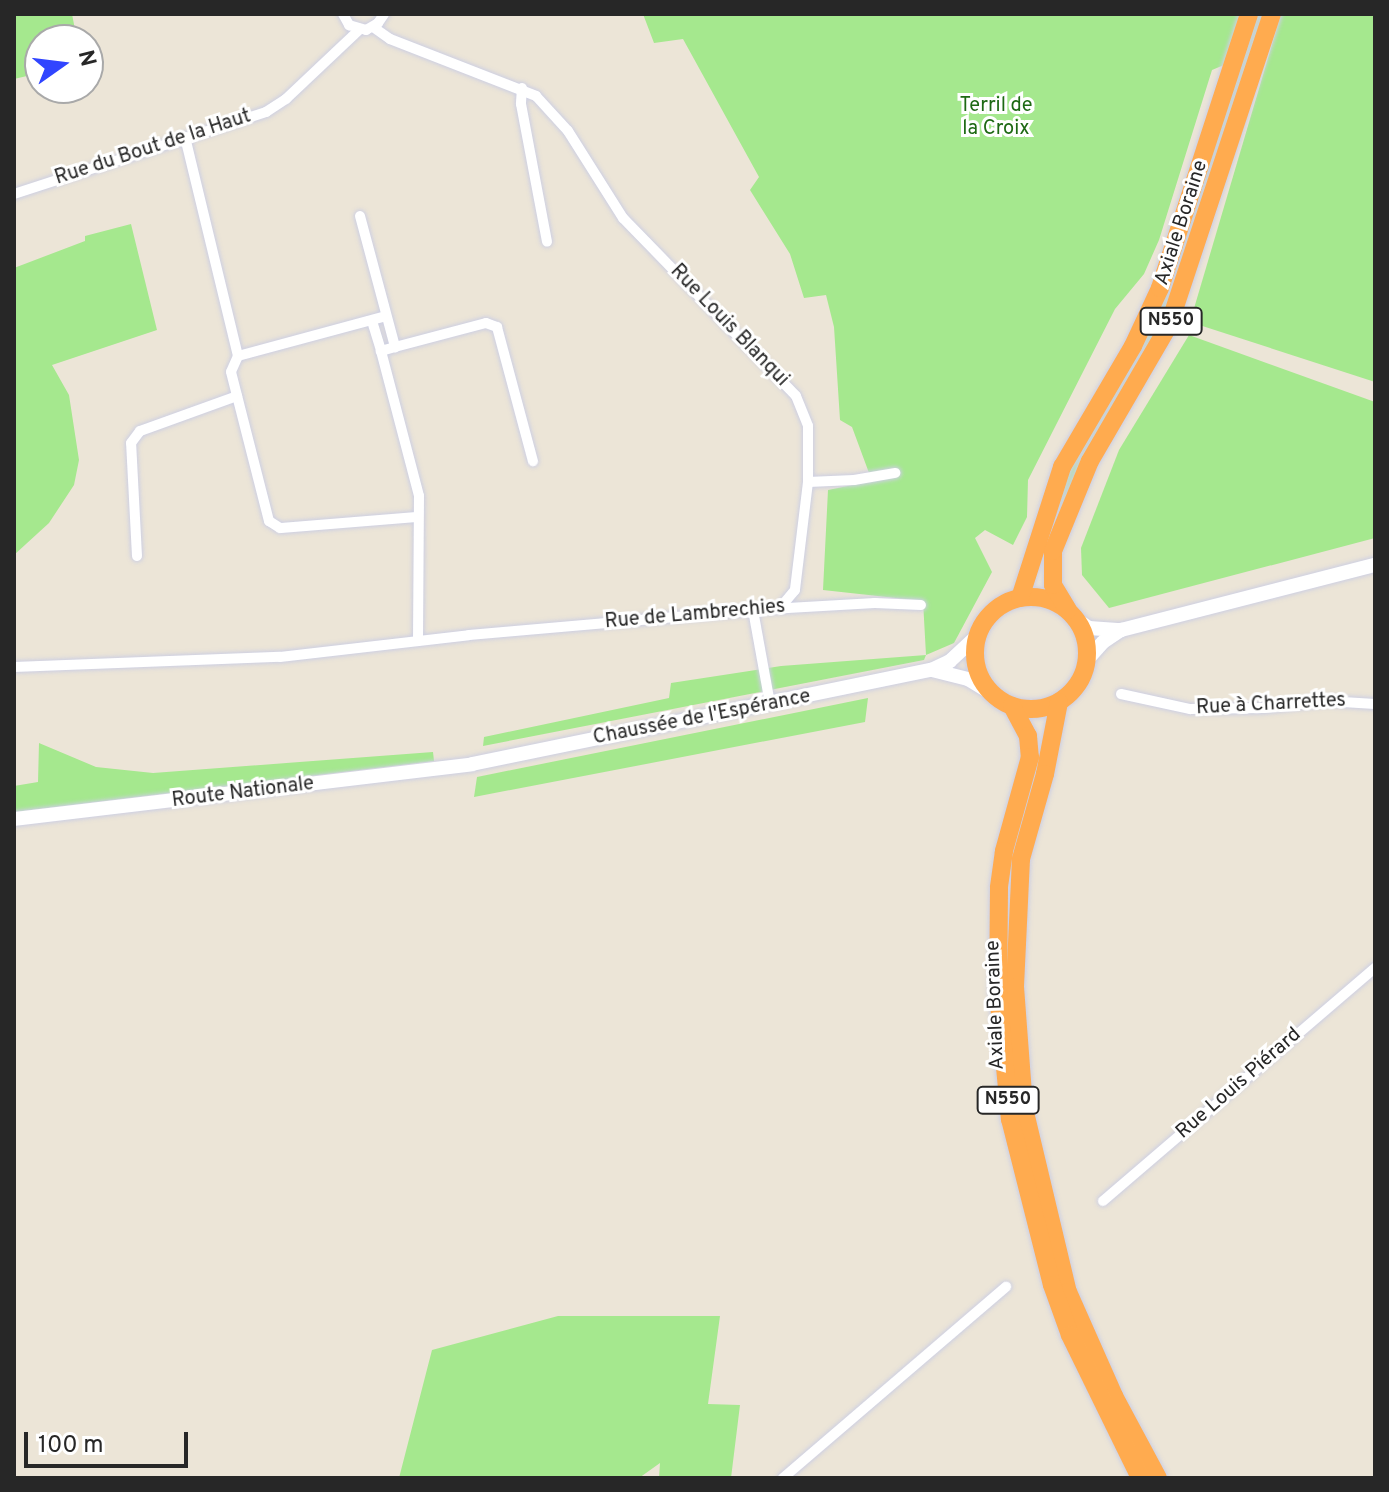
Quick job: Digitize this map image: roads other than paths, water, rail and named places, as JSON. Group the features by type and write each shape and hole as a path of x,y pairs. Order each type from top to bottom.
{"highway":[{"name":"Axiale Boraine","path":"1020,598 1062,467 1133,346 1160,288 1249,14"},
{"name":"Axiale Boraine","path":"1072,615 1053,585 1053,551 1090,461 1149,364 1178,304 1272,14"},
{"path":"1059,702 1035,709 1012,706 990,692 975,663 977,636 992,612 1020,598 1047,599 1072,615"},
{"name":"N550","path":"1059,702 1077,685 1086,661 1086,642 1072,615"},
{"name":"Axiale Boraine","path":"1059,702 1045,774 1026,833 1020,872 1015,987 1024,1108 1068,1292 1114,1396 1158,1478"},
{"name":"Axiale Boraine","path":"1012,706 1028,736 1030,757 1004,851 999,888 998,993 1010,1119 1039,1241 1070,1335 1140,1478"}],"main road":[{"path":"1072,615 1089,628 1121,630 1375,565"},
{"path":"1086,661 1103,642 1121,630"},
{"path":"931,670 956,657 977,636"},
{"path":"931,670 968,679 990,692"},
{"name":"Chaussée de l'Espérance","path":"472,764 931,670"},
{"name":"Route Nationale","path":"14,819 472,764"}],"street":[{"path":"343,14 349,25 359,30 373,27 384,14"},
{"name":"Rue Louis Blanqui","path":"373,27 390,39 522,88 548,107 568,131 623,218 786,381 805,410 809,443 808,482 795,590 780,608"},
{"name":"Rue du Bout de la Haut","path":"14,194 266,112 286,99 359,30"},
{"path":"522,88 521,104 547,242"},
{"path":"185,137 238,356 231,372 269,521 274,525 418,517"},
{"path":"360,216 395,347"},
{"path":"238,356 386,316"},
{"path":"372,321 419,496 418,641"},
{"path":"381,351 486,323 497,327 533,461"},
{"path":"137,556 131,443 140,431 237,396"},
{"path":"808,482 854,480 895,473"},
{"name":"Rue de Lambrechies","path":"14,667 280,657 469,635 753,610 862,603 921,605"},
{"path":"753,610 770,704"},
{"name":"Rue à Charrettes","path":"1121,694 1190,709 1263,708 1327,701 1375,704"},
{"name":"Rue Louis Piérard","path":"1103,1201 1375,968"},
{"path":"783,1478 1006,1287"}],"park label":[{"name":"Terril de la Croix","path":"996,118"}]}
